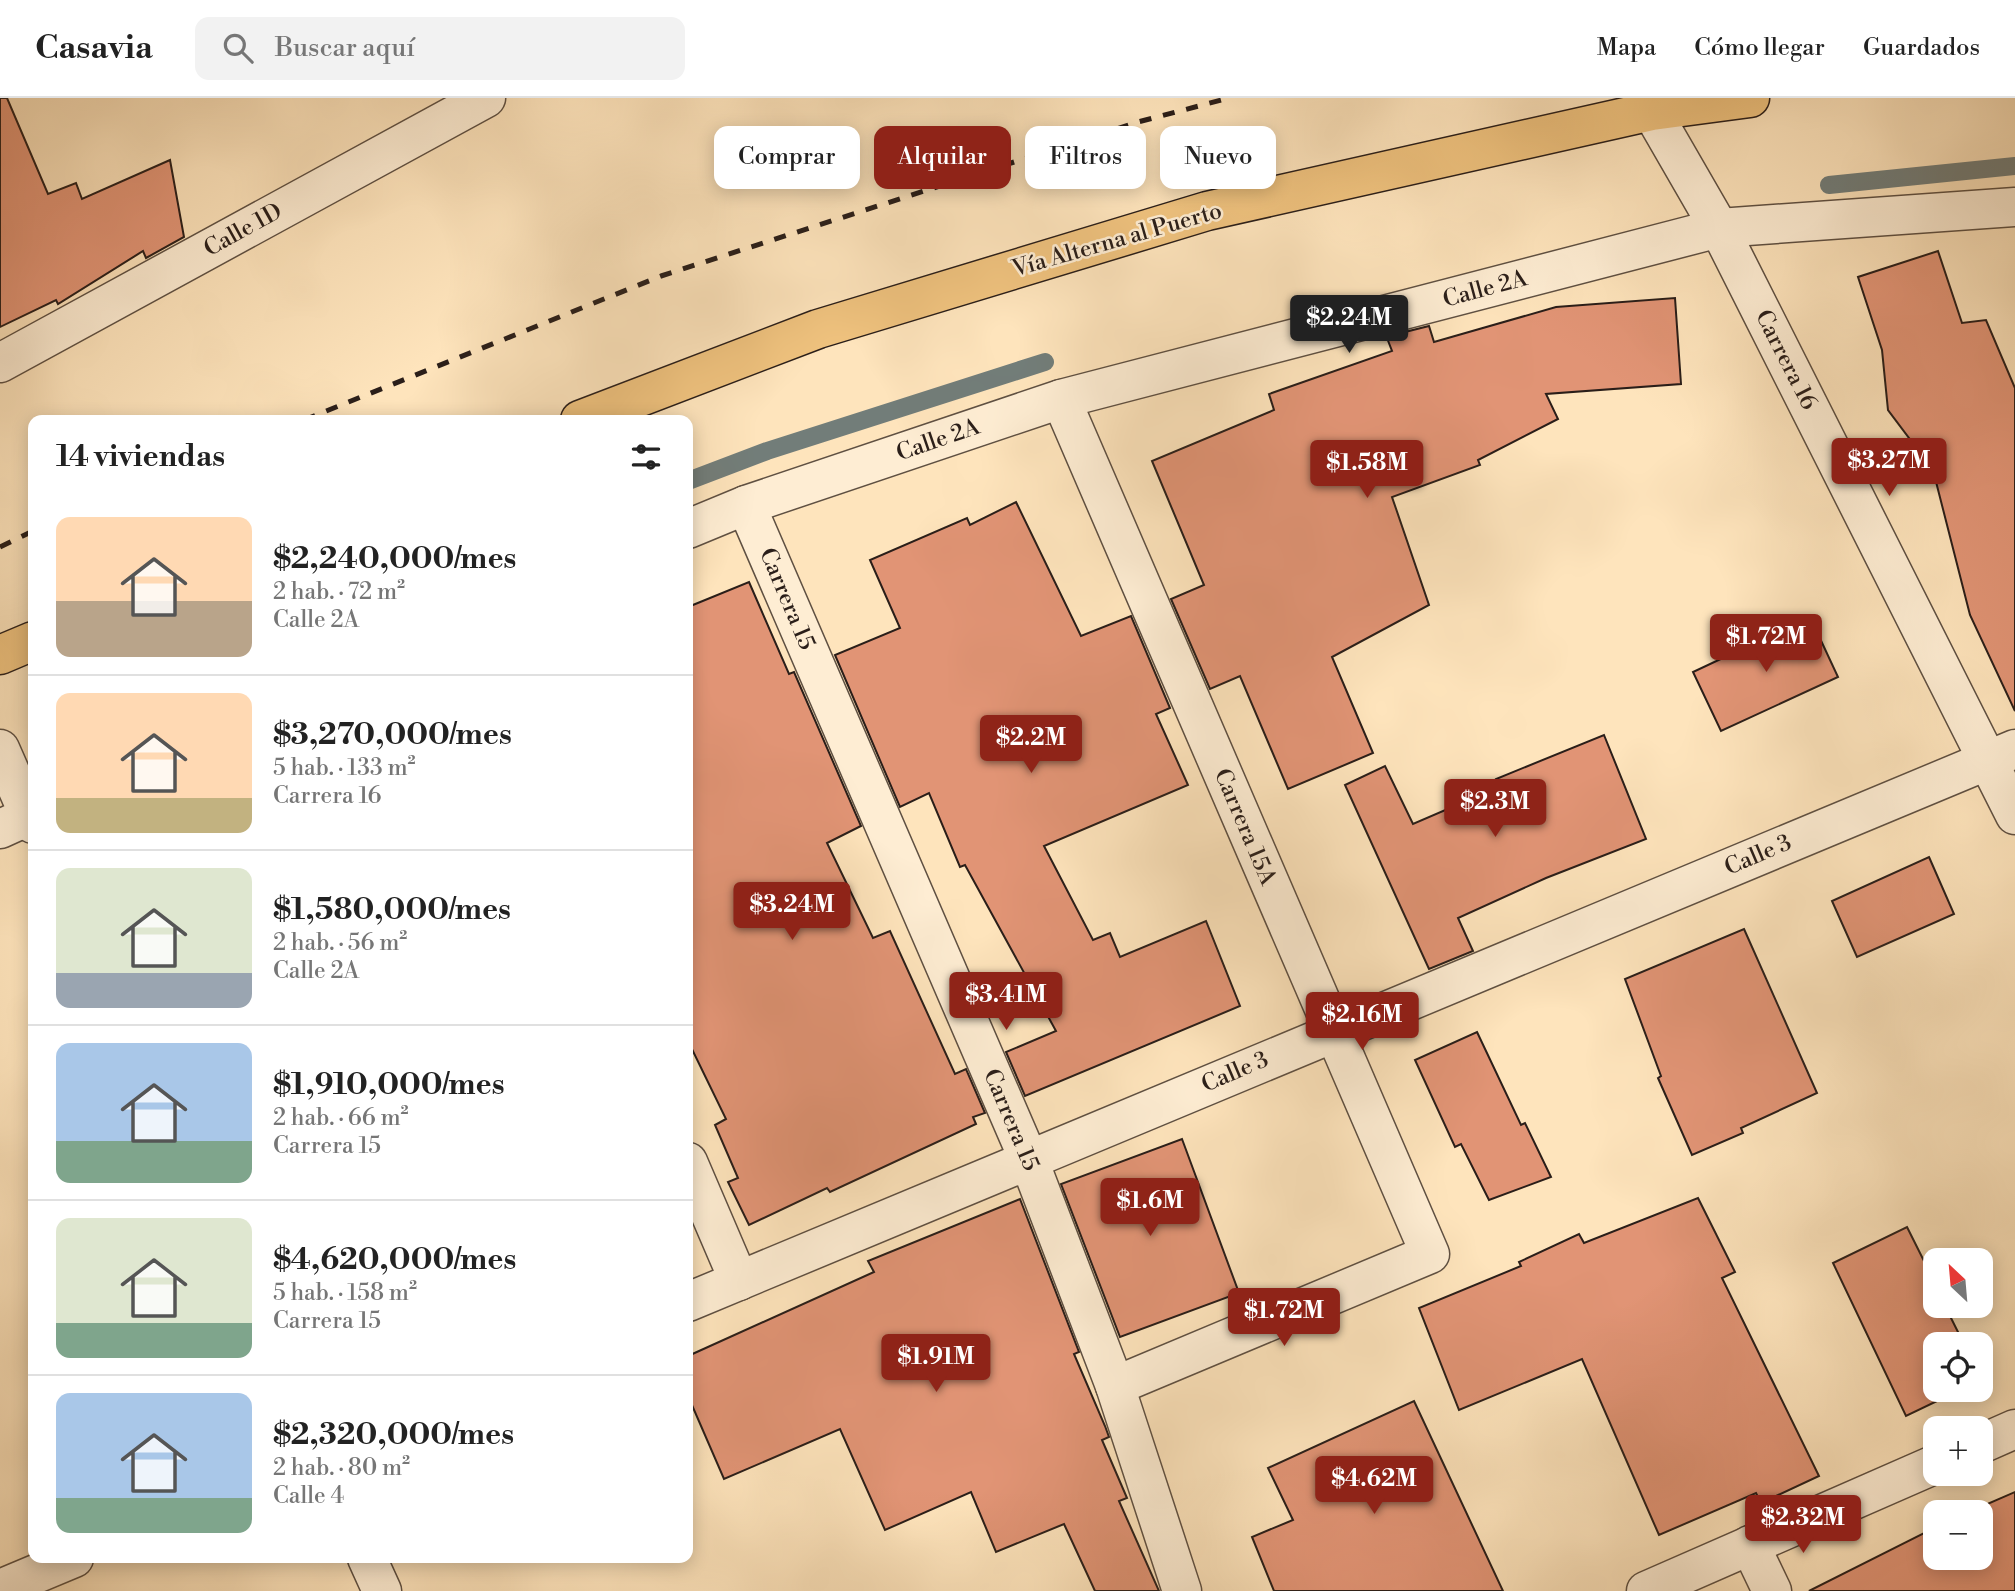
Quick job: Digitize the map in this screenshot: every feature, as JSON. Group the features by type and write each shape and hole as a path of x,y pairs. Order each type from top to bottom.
{"main road":[{"name":"Vía Alterna al Puerto","path":"593,415 818,329 1207,211 1648,105 1750,98"},
{"path":"0,655 28,643"}],"street":[{"name":"Calle 1D","path":"0,363 486,98"},
{"name":"Carrera 16","path":"1648,105 1714,219 2001,754 2015,814"},
{"name":"Calle 2A","path":"693,527 746,505 1061,399 1714,219 2015,207"},
{"name":"Carrera 15A","path":"1061,399 1430,1254 1115,1386"},
{"name":"Carrera 15","path":"746,505 1028,1158 1115,1386 1182,1591"},
{"path":"0,749 23,815"},
{"name":"Calle 3","path":"693,1300 2001,754"},
{"path":"693,1173 739,1281"},
{"path":"1993,1439 2015,1429"},
{"path":"1646,1591 1923,1470"},
{"path":"1750,1545 1772,1591"},
{"path":"0,1589 62,1563"},
{"path":"369,1563 382,1591"}],"building":[{"path":"0,98 7,98 48,194 76,183 82,199 170,160 184,237 146,258 143,251 58,304 56,300 0,327"},
{"path":"1938,251 1962,323 1986,320 2015,388 2015,711 1970,615 1933,470 1888,410 1882,350 1858,277"},
{"path":"1675,298 1681,384 1546,394 1558,419 1478,460 1480,465 1392,497 1429,605 1332,657 1373,753 1288,789 1240,676 1210,689 1171,599 1204,585 1152,461 1274,410 1269,394 1392,351 1387,338 1393,335 1429,326 1434,342 1556,307"},
{"path":"1016,502 1081,636 1131,616 1170,708 1156,714 1188,785 1044,846 1093,940 1110,933 1120,957 1206,921 1240,1006 1025,1096 1006,1052 1056,1031 965,865 960,867 929,793 900,807 835,655 900,628 870,560 967,518 970,525"},
{"path":"749,582 789,674 794,672 861,826 827,843 873,938 890,931 955,1074 966,1069 985,1113 973,1117 976,1124 830,1192 827,1188 749,1225 728,1182 738,1178 715,1125 726,1119 693,1051 693,605"},
{"path":"1810,617 1838,677 1721,731 1693,672"},
{"path":"1604,735 1646,839 1546,878 1458,918 1473,951 1429,969 1345,785 1385,766 1413,824 1499,787 1496,779"},
{"path":"1929,857 1954,914 1857,957 1832,901"},
{"path":"1744,929 1817,1093 1741,1128 1743,1133 1692,1155 1658,1078 1661,1076 1625,979"},
{"path":"1477,1032 1521,1125 1525,1123 1551,1177 1489,1200 1461,1144 1455,1147 1415,1060"},
{"path":"1182,1139 1239,1293 1120,1337 1061,1184"},
{"path":"1698,1198 1735,1272 1722,1278 1819,1476 1761,1503 1756,1493 1659,1535 1582,1359 1459,1410 1419,1308 1521,1266 1519,1262 1579,1234 1584,1243"},
{"path":"1020,1199 1079,1352 1074,1354 1109,1437 1102,1440 1127,1498 1119,1501 1159,1591 1095,1591 1064,1524 996,1552 971,1492 885,1530 840,1429 724,1479 693,1408 693,1354 874,1272 868,1261"},
{"path":"1907,1227 1923,1259 1923,1318 1951,1318 1958,1332 1923,1332 1923,1402 1935,1402 1906,1416 1833,1263"},
{"path":"1414,1401 1503,1591 1274,1591 1252,1537 1293,1520 1268,1468"},
{"path":"2015,1492 2015,1591 1809,1591 1923,1534 1923,1570 1993,1570 1993,1502"}],"waterway":[{"path":"1829,185 2015,166"},
{"path":"693,479 767,451 1045,362"}],"railway":[{"path":"316,415 661,276 1138,122 1229,98"},
{"path":"0,547 28,533"}]}
